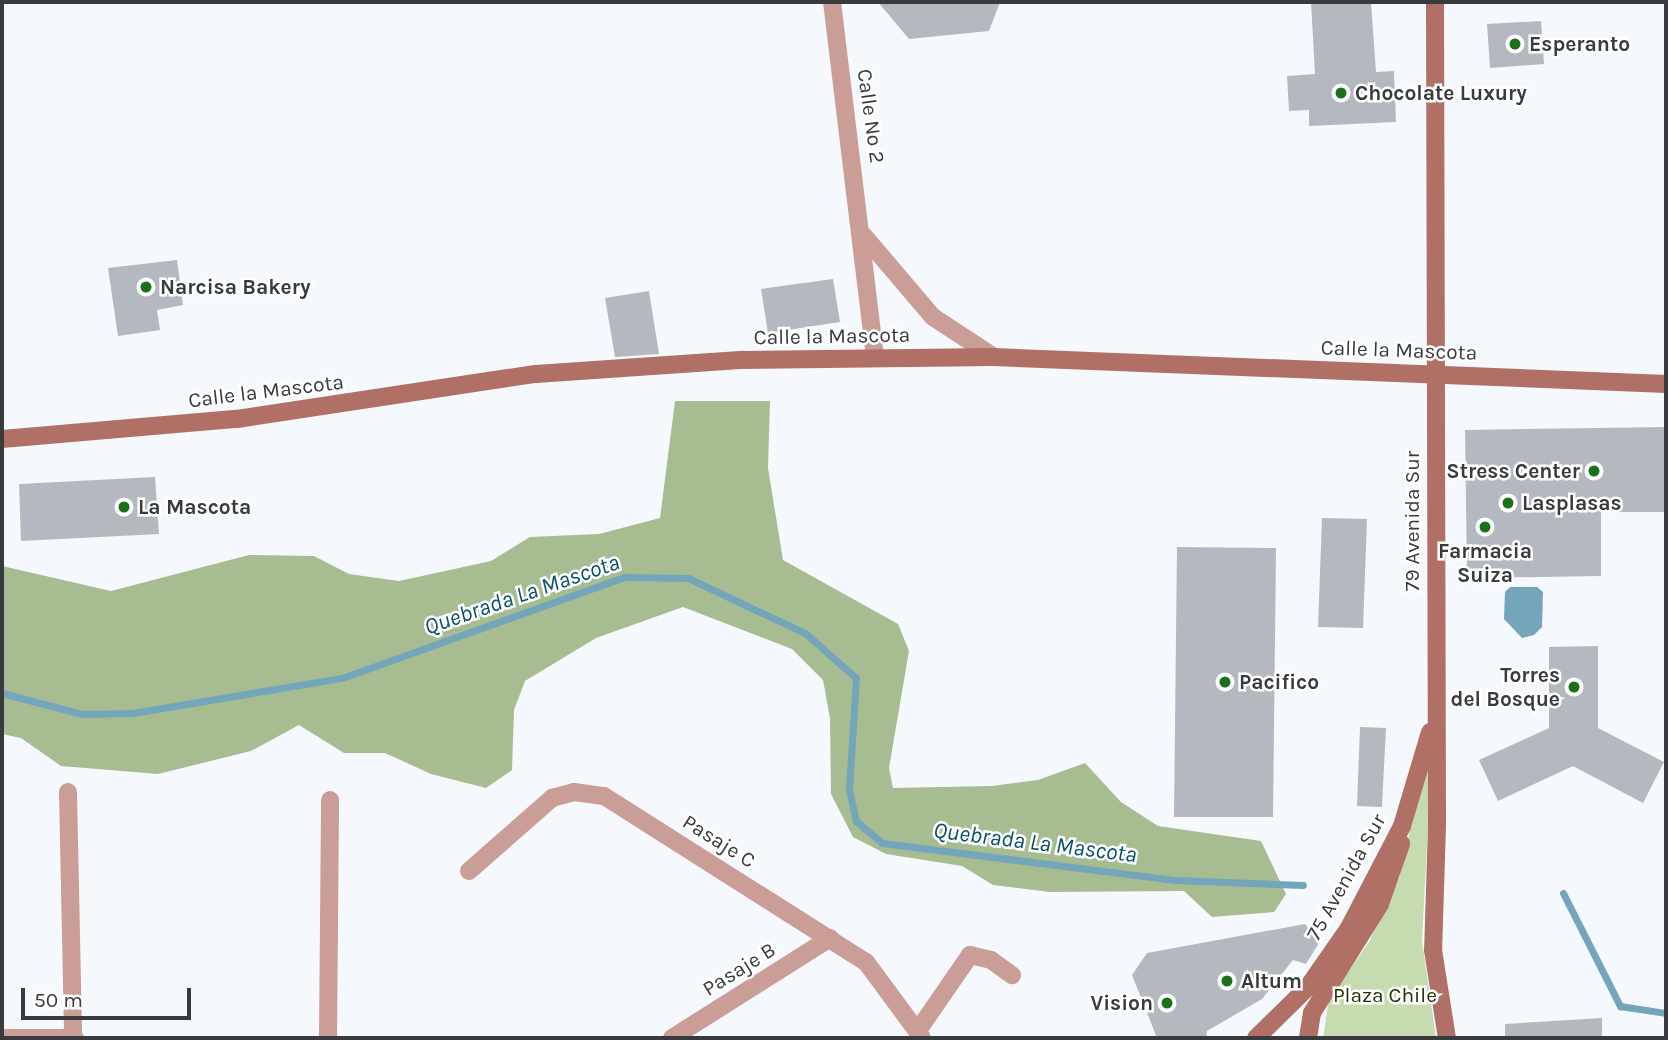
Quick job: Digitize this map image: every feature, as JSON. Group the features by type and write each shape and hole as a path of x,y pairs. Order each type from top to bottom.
{"main road":[{"name":"79 Avenida Sur","path":"1436,2 1436,715 1433,950 1447,1038"},
{"name":"Calle la Mascota","path":"2,439 237,419 536,374 875,357 993,357 1666,384"},
{"name":"75 Avenida Sur","path":"1256,1038 1308,987 1349,928 1402,826 1436,715"},
{"path":"1308,1038 1315,1006 1380,904 1401,850 1402,826"}],"street":[{"name":"Calle No 2","path":"832,2 864,236 875,357"},
{"path":"864,236 933,317 993,357"},
{"path":"2,1038 74,1038 68,792"},
{"name":"Pasaje C","path":"469,871 552,797 574,792 604,796 866,962 920,1034"},
{"path":"328,1038 330,800"},
{"name":"Pasaje B","path":"672,1038 830,938"},
{"path":"920,1034 970,956 991,960 1012,975"}],"green space":[{"path":"675,401 770,401 768,468 783,560 898,624 909,651 889,768 893,788 992,786 1038,780 1085,763 1121,802 1158,826 1261,841 1286,894 1274,912 1212,917 1184,891 1050,892 993,885 962,866 886,854 853,837 831,794 830,718 823,680 792,649 683,607 596,638 525,681 514,710 512,770 486,788 431,774 385,753 344,753 299,725 251,751 158,774 61,766 21,738 2,734 2,566 111,591 249,555 314,556 349,574 399,581 491,561 530,537 599,534 660,518"},
{"name":"Plaza Chile","path":"1424,768 1431,769 1422,941 1436,1038 1323,1038 1329,999 1369,942 1399,878"}],"water":[{"path":"1510,587 1537,587 1543,592 1542,627 1534,635 1522,638 1504,619 1505,592"}],"building":[{"path":"878,2 1000,2 989,31 909,39"},
{"path":"1311,2 1371,2 1376,72 1394,71 1396,122 1309,126 1309,110 1289,111 1287,76 1315,74"},
{"name":"Esperanto","path":"1541,21 1544,64 1490,68 1487,24"},
{"name":"Narcisa Bakery","path":"177,260 183,305 157,310 160,330 118,336 108,268"},
{"path":"833,279 840,322 768,333 761,289"},
{"path":"649,291 659,354 615,357 605,298"},
{"path":"1666,427 1666,512 1601,512 1601,576 1467,578 1465,430"},
{"path":"155,477 159,534 21,541 19,484"},
{"path":"1322,518 1367,519 1363,628 1318,627"},
{"name":"Pacifico","path":"1177,547 1276,548 1273,817 1174,817"},
{"name":"Torres del Bosque","path":"1598,646 1598,728 1664,762 1643,803 1573,766 1498,801 1479,760 1549,728 1549,647"},
{"path":"1360,727 1386,728 1382,807 1357,806"},
{"name":"Altum","path":"1305,924 1319,943 1306,964 1293,960 1262,999 1207,1031 1206,1038 1157,1038 1132,975 1147,953"},
{"path":"1602,1018 1602,1038 1505,1038 1505,1024"}],"waterway":[{"name":"Quebrada La Mascota","path":"2,693 82,714 132,713 342,678 624,577 688,578 805,633 856,678 849,789 856,821 882,843 1174,880 1303,885"},
{"name":"Quebrada La Mascota","path":"1563,893 1620,1006 1666,1013"}],"place":[{"name":"Esperanto","path":"1515,44"},
{"name":"Chocolate Luxury","path":"1341,93"},
{"name":"Narcisa Bakery","path":"146,287"},
{"name":"Stress Center","path":"1594,471"},
{"name":"Lasplasas","path":"1508,503"},
{"name":"La Mascota","path":"124,507"},
{"name":"Farmacia Suiza","path":"1485,527"},
{"name":"Pacifico","path":"1225,682"},
{"name":"Torres del Bosque","path":"1574,687"},
{"name":"Altum","path":"1227,981"},
{"name":"Vision","path":"1167,1003"}]}
